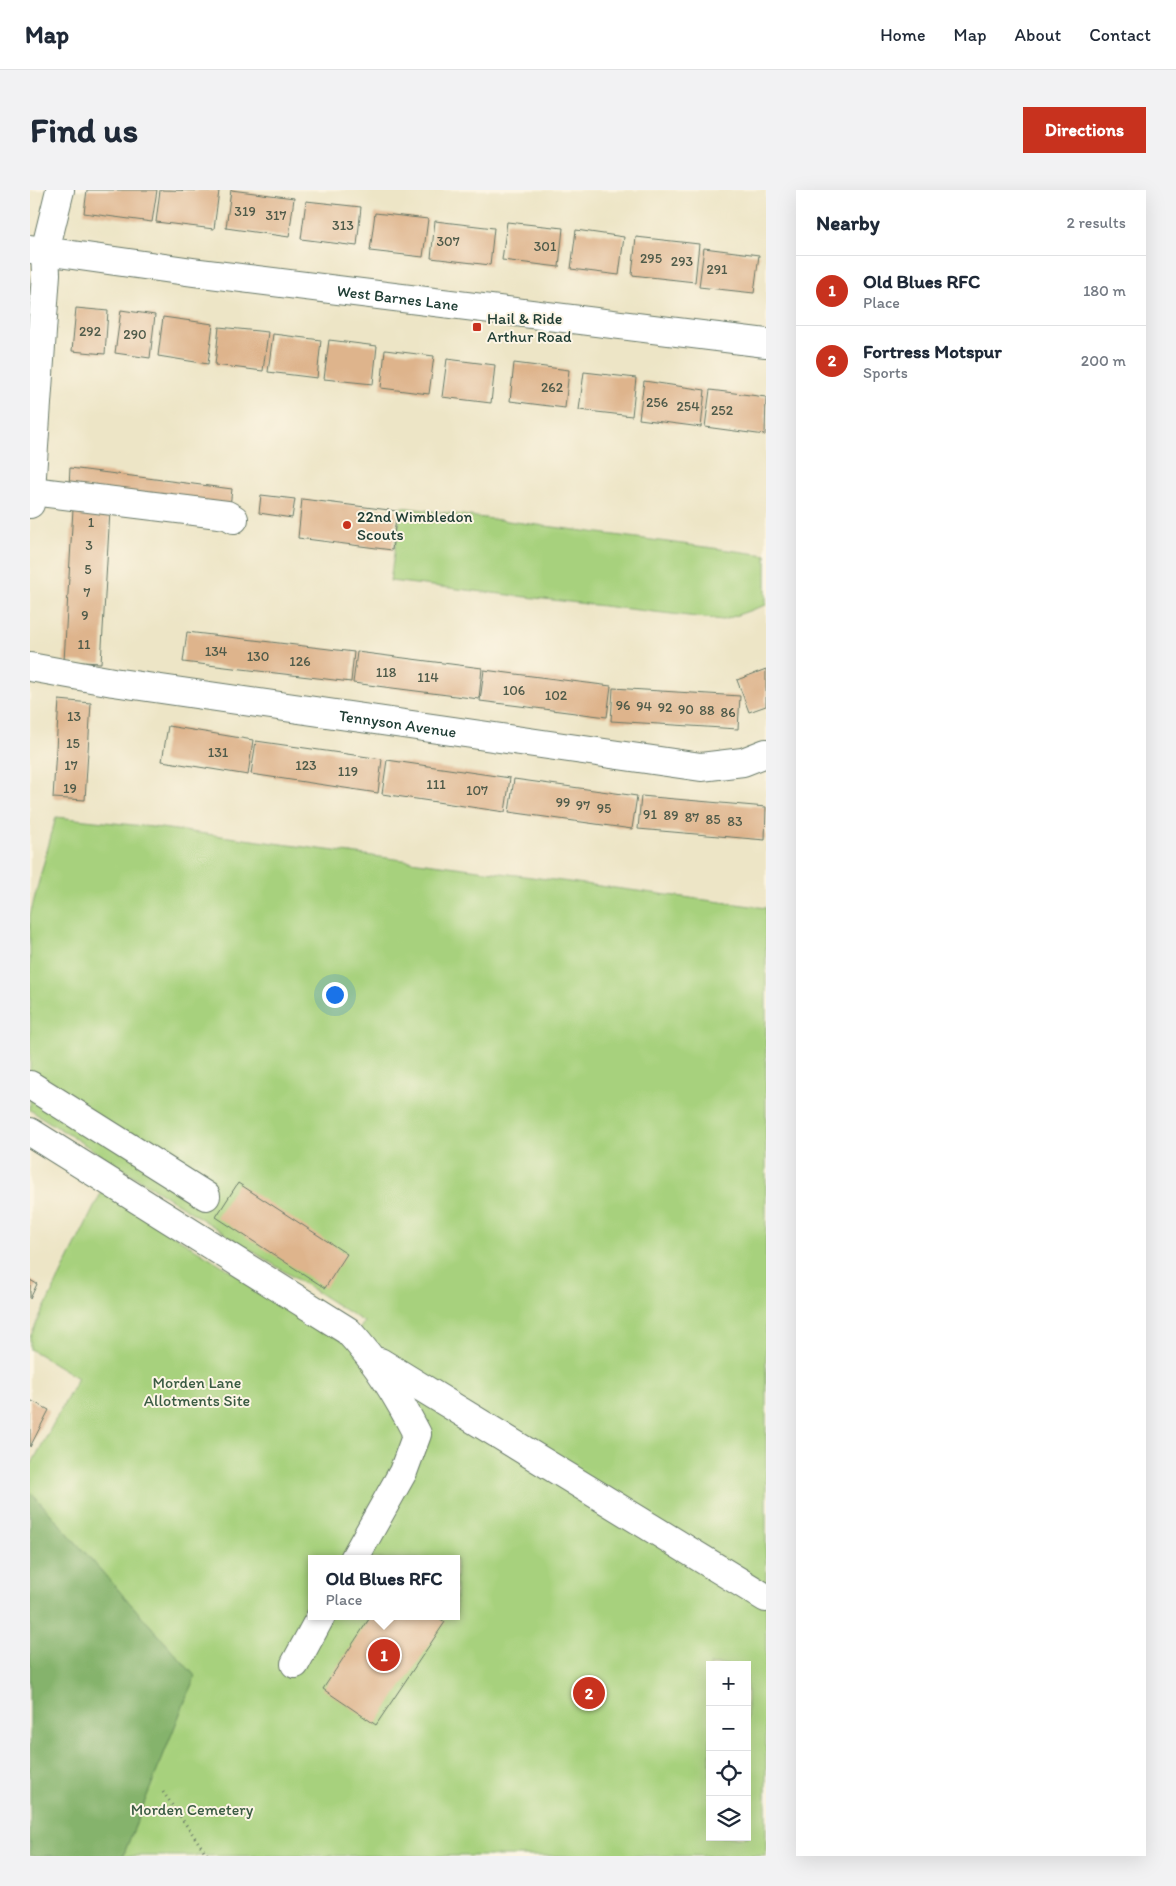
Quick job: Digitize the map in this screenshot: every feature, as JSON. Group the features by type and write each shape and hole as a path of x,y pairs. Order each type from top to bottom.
{"street":[{"path":"60,190 37,250 46,274 31,497 227,515 234,519"},
{"name":"West Barnes Lane","path":"37,250 766,342"},
{"name":"Tennyson Avenue","path":"30,667 123,684 701,767 743,762 766,753"},
{"path":"30,1085 206,1196"},
{"path":"30,1132 348,1331 372,1358 392,1387 417,1434 403,1472 356,1555"},
{"path":"372,1358 766,1598"},
{"path":"294,1664 319,1620"}],"path":[{"path":"163,1792 208,1856"}],"green space":[{"path":"401,507 766,555 766,605 723,620 390,581"},
{"path":"56,817 153,827 766,908 766,1856 123,1856 195,1676 30,1491 30,1467 78,1378 30,1349 30,1337 102,1191 350,1345 364,1322 30,1110 30,915"},
{"path":"30,1491 195,1676 123,1856 30,1856"}],"building":[{"path":"87,190 157,190 152,222 84,213"},
{"path":"160,190 219,191 214,229 156,222"},
{"path":"231,190 294,198 289,237 226,228"},
{"path":"306,201 361,207 357,246 301,239"},
{"path":"375,213 428,219 423,257 370,251"},
{"path":"435,221 494,228 490,265 431,258"},
{"path":"507,222 563,228 559,267 502,260"},
{"path":"576,230 624,237 619,275 571,269"},
{"path":"636,237 699,244 695,282 632,275"},
{"path":"704,248 759,255 754,293 699,287"},
{"path":"76,308 108,311 105,354 72,351"},
{"path":"121,310 155,315 150,358 115,353"},
{"path":"163,317 213,324 208,364 158,356"},
{"path":"219,327 268,332 263,371 215,365"},
{"path":"273,334 321,340 317,378 268,372"},
{"path":"329,340 377,346 373,384 324,379"},
{"path":"385,350 434,356 429,394 381,388"},
{"path":"447,359 495,365 491,403 442,397"},
{"path":"514,363 569,370 565,408 510,401"},
{"path":"584,372 636,378 632,416 579,410"},
{"path":"644,381 705,390 701,427 639,419"},
{"path":"710,390 766,397 765,435 705,427"},
{"path":"70,468 232,489 230,507 69,486"},
{"path":"261,495 295,499 292,518 259,513"},
{"name":"22nd Wimbledon Scouts","path":"302,499 397,511 392,550 298,538"},
{"path":"73,509 110,511 101,663 64,661"},
{"path":"187,632 354,652 351,682 183,662"},
{"path":"357,652 482,668 479,699 353,683"},
{"path":"766,669 766,706 749,712 737,680"},
{"path":"484,670 611,686 607,717 480,701"},
{"path":"613,688 740,696 738,729 611,721"},
{"path":"59,700 91,703 85,800 53,798"},
{"path":"168,726 253,740 248,775 162,761"},
{"path":"256,741 382,759 378,793 251,774"},
{"path":"387,760 510,778 505,812 382,794"},
{"path":"514,779 637,796 632,829 509,812"},
{"path":"641,796 766,807 765,840 638,829"},
{"path":"238,1183 347,1254 325,1288 216,1217"},
{"path":"30,1280 37,1284 30,1299"},
{"path":"30,1400 49,1410 30,1447"},
{"path":"368,1620 442,1620 445,1622 376,1725 323,1689"}],"place":[{"name":"Hail & Ride Arthur Road","path":"477,327"},
{"name":"22nd Wimbledon Scouts","path":"347,525"},
{"name":"Old Blues RFC","path":"384,1655"},
{"name":"Fortress Motspur","path":"589,1693"}],"park label":[{"name":"Morden Lane Allotments Site","path":"197,1391"},
{"name":"Morden Cemetery","path":"192,1809"}]}
